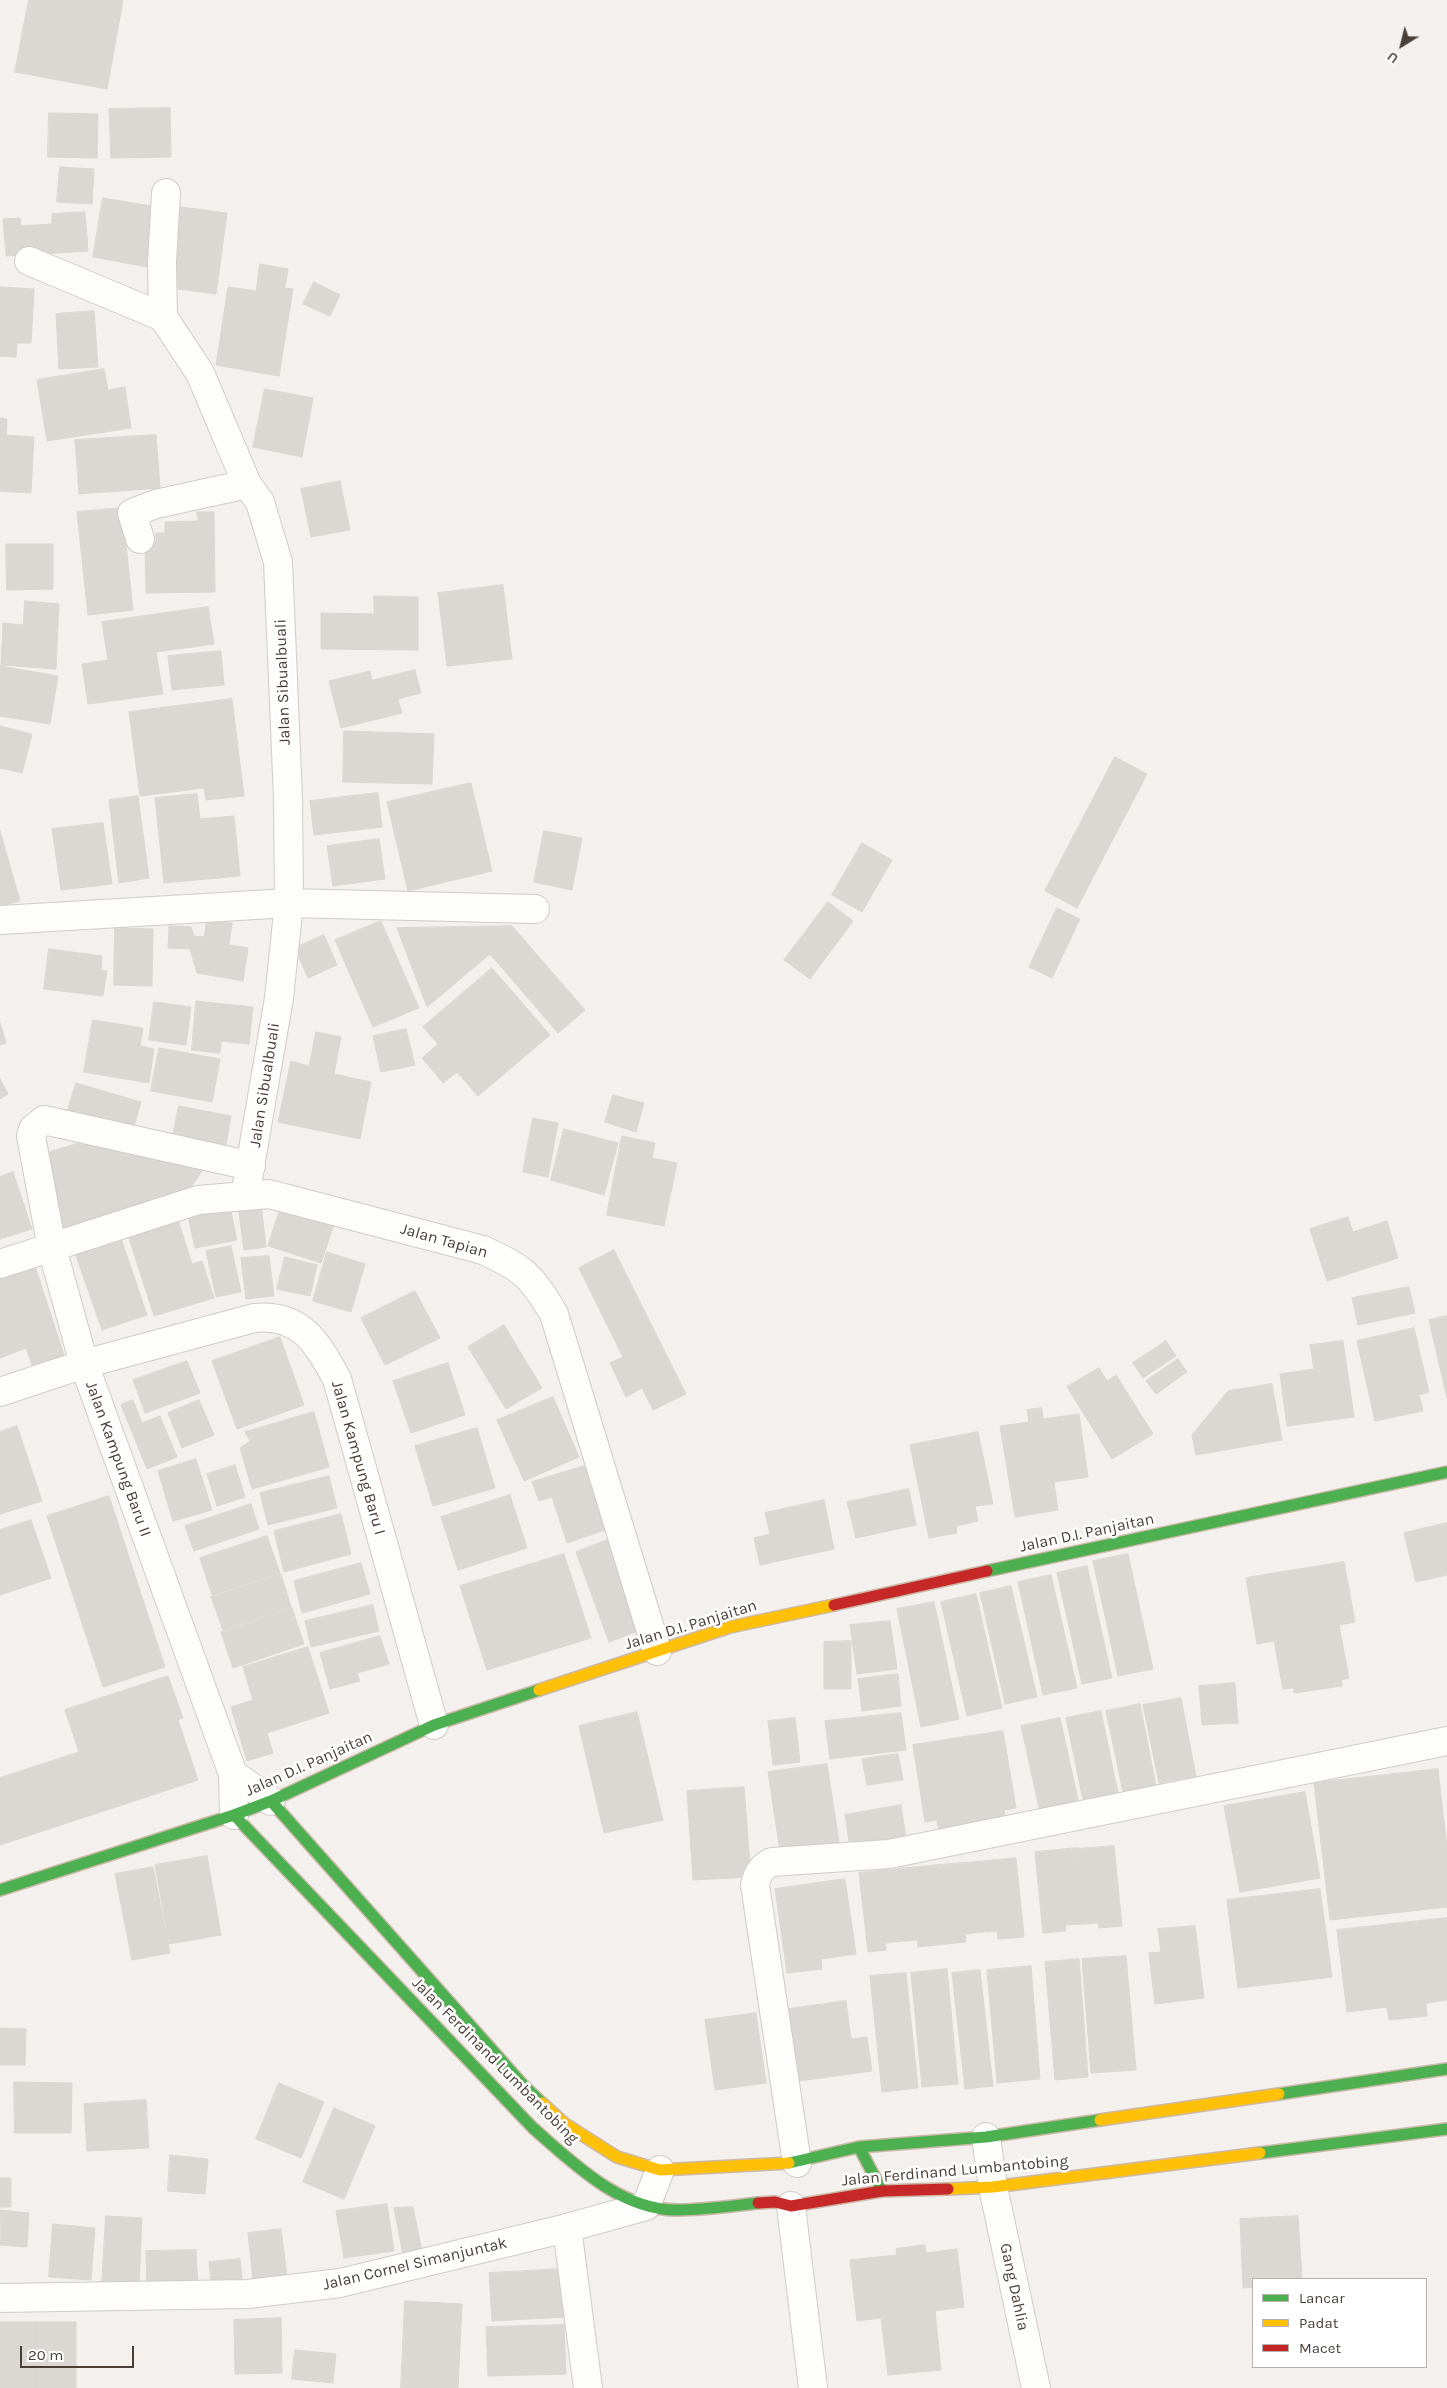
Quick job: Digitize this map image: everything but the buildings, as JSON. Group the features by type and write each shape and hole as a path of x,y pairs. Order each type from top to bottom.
{"highway":[{"name":"Jalan D.I. Panjaitan","path":"0,1890 234,1815 271,1801 434,1725 730,1627 1447,1472"},
{"name":"Jalan Ferdinand Lumbantobing","path":"271,1801 523,2085 565,2124 617,2157 660,2170 797,2163 859,2147 986,2138 1447,2069"},
{"name":"Jalan Ferdinand Lumbantobing","path":"234,1815 533,2128 569,2160 616,2193 646,2206 676,2210 774,2202 790,2206 882,2191 992,2187 1447,2129"},
{"path":"859,2147 882,2191"}],"street":[{"path":"30,261 163,317 162,262 166,193"},
{"name":"Jalan Sibualbuali","path":"163,317 200,372 247,484 260,502 278,562 288,798 289,903 279,998 245,1196"},
{"path":"140,539 132,513 156,504 247,484"},
{"path":"0,920 289,903 535,909"},
{"name":"Jalan Kampung Baru II","path":"234,1815 233,1774 84,1364 52,1248 31,1136 33,1129 44,1120 251,1166"},
{"name":"Jalan Tapian","path":"0,1264 198,1200 269,1194 483,1250 512,1264 535,1282 554,1314 657,1651"},
{"name":"Jalan Kampung Baru I","path":"0,1392 84,1364 254,1318 270,1316 284,1320 304,1330 317,1344 337,1379 434,1725"},
{"path":"797,2163 756,1885 756,1877 764,1865 772,1862 888,1854 1447,1741"},
{"path":"233,1774 271,1801"},
{"name":"Gang Dahlia","path":"986,2138 992,2187 1036,2388"},
{"path":"646,2206 660,2170"},
{"name":"Jalan Cornel Simanjuntak","path":"0,2298 248,2294 340,2283 567,2228 646,2206"},
{"path":"790,2206 812,2388"},
{"path":"567,2228 588,2388"}],"traffic: fast":[{"path":"987,1571 1447,1472"},
{"path":"0,1890 234,1815 271,1801 434,1725 539,1690"},
{"path":"271,1801 523,2085 542,2103"},
{"path":"234,1815 533,2128 581,2169 617,2193 636,2202 656,2208 687,2210 758,2203"},
{"path":"1279,2094 1447,2069"},
{"path":"789,2163 859,2147 986,2137 1100,2120"},
{"path":"1260,2153 1447,2129"},
{"path":"859,2147 882,2191"}],"traffic: slow":[{"path":"539,1690 730,1627 834,1605"},
{"path":"1100,2120 1279,2094"},
{"path":"542,2103 565,2124 617,2157 660,2170 789,2163"},
{"path":"948,2189 993,2187 1260,2153"}],"traffic: jam":[{"path":"834,1605 987,1571"},
{"path":"758,2203 775,2202 791,2206 882,2191 948,2189"}]}
